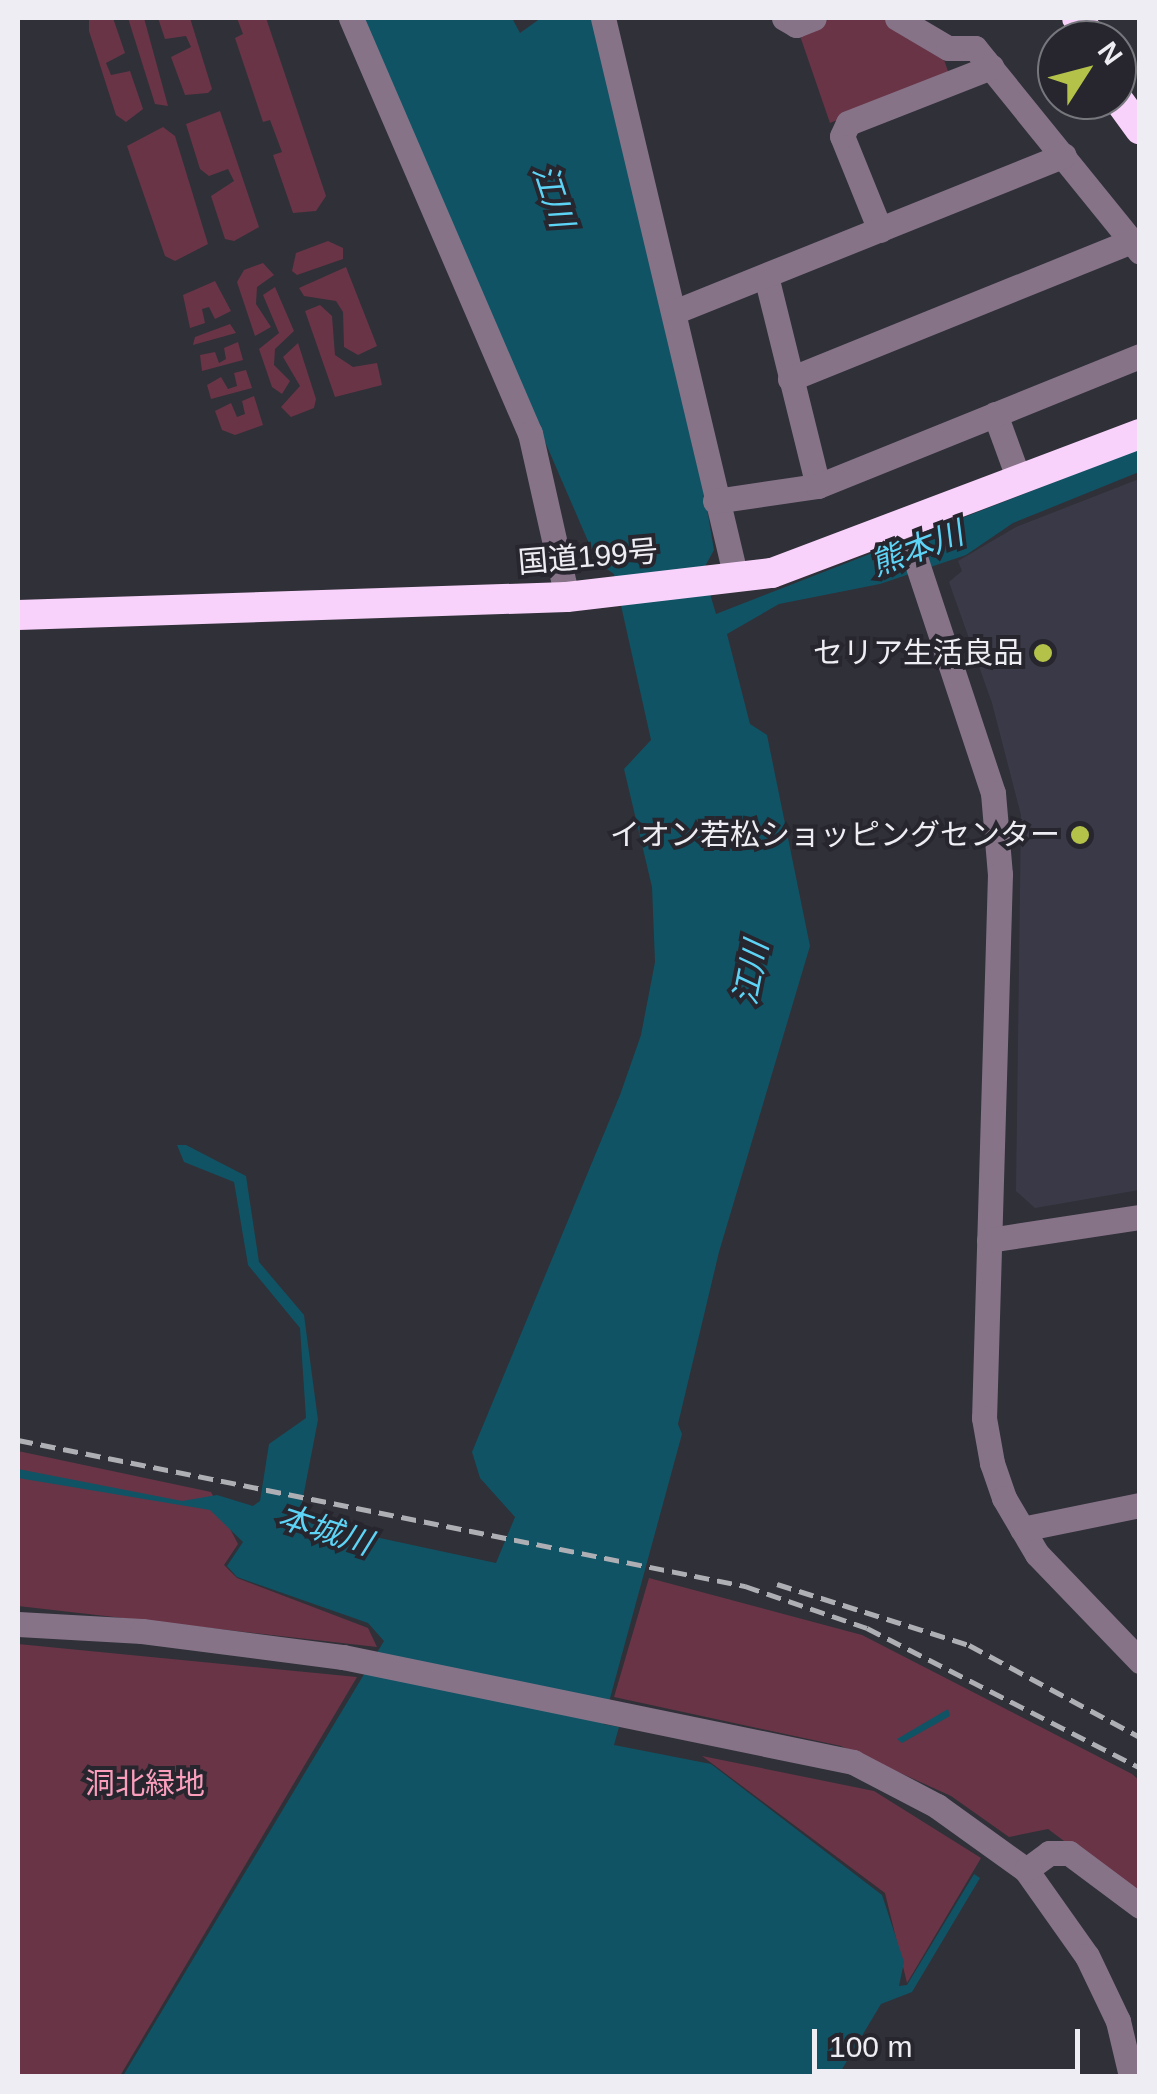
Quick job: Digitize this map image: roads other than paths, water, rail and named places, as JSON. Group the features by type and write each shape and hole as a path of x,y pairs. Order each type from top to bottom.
{"highway":[{"name":"国道199号","path":"18,613 574,596 772,573 1140,434"}],"street":[{"path":"351,18 530,432 574,596"},
{"path":"602,18 674,312 729,578"},
{"path":"784,18 796,25 814,18"},
{"path":"790,380 1135,246 975,48 948,48 897,18"},
{"path":"880,230 842,136 848,123 990,67"},
{"path":"674,312 1064,155"},
{"path":"766,276 818,486"},
{"path":"715,501 818,486 1140,356"},
{"path":"995,414 1018,480"},
{"path":"904,524 993,792 1000,874 984,1418 1004,1498 1037,1554 1140,1662"},
{"path":"988,1240 1140,1218"},
{"path":"1022,1529 1140,1505"},
{"path":"18,1624 142,1631 342,1656 853,1762 937,1806 1026,1870 1087,1956 1118,2021 1131,2076"},
{"path":"1026,1870 1048,1854 1069,1853 1140,1906"}],"water":[{"path":"362,18 512,18 520,33 541,18 595,18 693,425 714,550 703,570 716,614 1139,449 1139,472 1013,523 966,555 880,584 779,604 727,634 750,724 767,735 810,946 719,1252 678,1424 682,1434 603,1724 619,1727 614,1745 711,1764 882,1895 904,1962 899,1986 907,1985 974,1874 980,1878 912,1992 881,2004 838,2076 123,2076 384,1641 368,1623 237,1577 227,1566 243,1542 210,1510 18,1478 18,1469 182,1501 217,1495 253,1506 260,1501 269,1444 306,1418 300,1328 248,1265 234,1182 184,1162 177,1145 186,1145 246,1176 259,1262 304,1315 318,1420 300,1513 310,1523 496,1563 515,1517 480,1478 472,1452 620,1095 641,1035 655,962 652,887 624,769 651,740 614,574 597,562"},
{"path":"948,1709 950,1716 902,1743 897,1739"}],"railway":[{"path":"18,1440 745,1586 867,1628 1140,1768"},
{"path":"777,1584 969,1645 1140,1737"}],"place":[{"name":"セリア生活良品","path":"1043,653"},
{"name":"イオン若松ショッピングセンター","path":"1080,835"}],"water label":[{"name":"江川","path":"553,196"},
{"name":"熊本川","path":"917,549"},
{"name":"江川","path":"751,973"},
{"name":"本城川","path":"325,1530"}],"park label":[{"name":"洞北緑地","path":"145,1784"}]}
